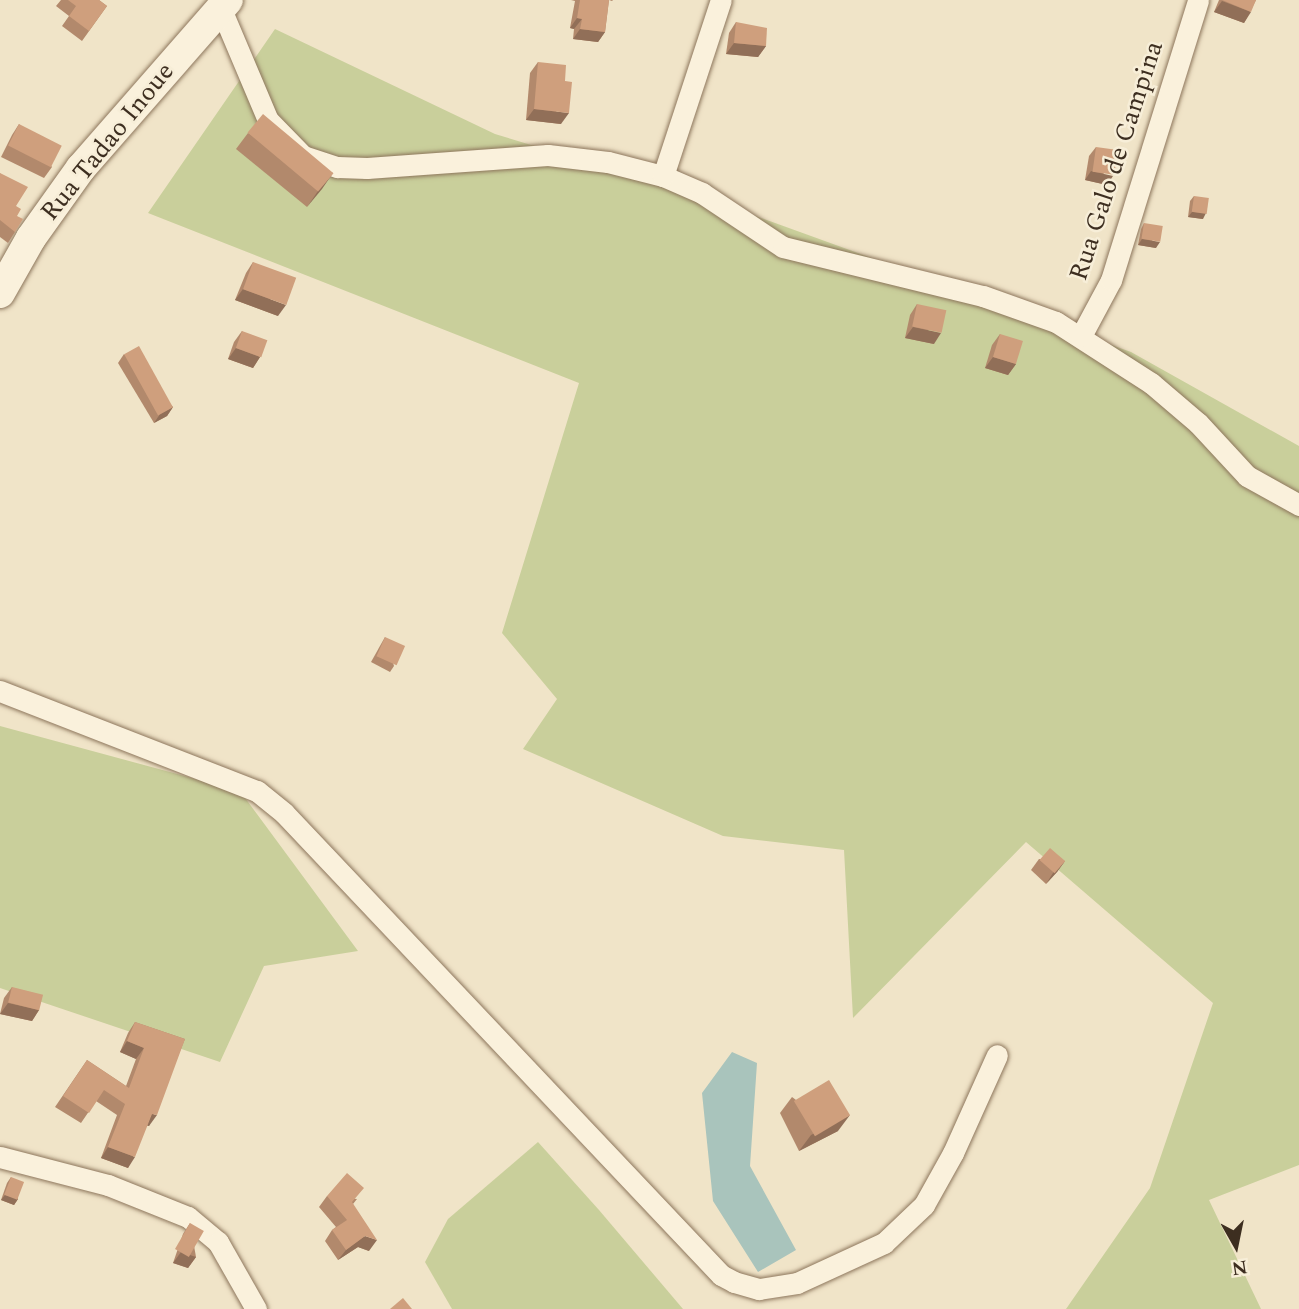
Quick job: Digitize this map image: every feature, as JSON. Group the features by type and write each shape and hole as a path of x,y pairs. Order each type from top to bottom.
{"street":[{"path":"663,176 721,0"},
{"name":"Rua Galo de Campina","path":"1082,336 1111,280 1198,0"},
{"path":"225,4 268,120 290,146 319,162 337,167 402,167 548,155 608,162 663,176 702,193 783,247 1010,304 1082,336 1177,404 1247,476 1299,505"},
{"name":"Rua Tadao Inoue","path":"0,293 31,237 81,168 225,4"},
{"path":"0,691 229,776 257,791 284,813 721,1275 734,1282 758,1289 797,1283 884,1243 924,1205 953,1153 997,1055"},
{"path":"0,1157 108,1185 188,1217 218,1242 256,1309"}],"green space":[{"path":"275,29 495,134 709,199 1131,352 1299,446 1299,1165 1209,1200 1261,1309 1066,1309 1150,1188 1213,1003 1026,842 853,1018 844,850 723,836 523,749 557,699 502,633 579,383 148,213"},
{"path":"0,726 240,791 358,951 264,966 220,1062 0,988"},
{"path":"538,1142 683,1309 452,1309 425,1262 448,1219"}],"water":[{"path":"732,1052 757,1063 750,1166 796,1250 758,1272 713,1201 702,1093"}],"building":[{"path":"68,0 99,0 107,6 89,31 69,16 76,6"},
{"path":"580,0 609,0 605,32 580,29 582,19 577,18"},
{"path":"1222,0 1256,0 1251,12"},
{"path":"736,22 767,28 766,46 734,43"},
{"path":"538,62 566,65 565,81 572,82 569,113 534,109"},
{"path":"263,114 333,173 318,192 248,132"},
{"path":"19,124 62,146 51,167 8,145"},
{"path":"1096,147 1118,150 1114,175 1093,172"},
{"path":"0,173 28,187 16,206 21,209 17,216 23,219 15,232 0,220"},
{"path":"1194,196 1209,198 1207,214 1192,212"},
{"path":"1144,223 1163,226 1160,242 1141,239"},
{"path":"253,262 296,278 286,305 243,289"},
{"path":"917,304 946,310 942,333 912,326"},
{"path":"242,331 267,340 261,357 236,348"},
{"path":"1000,334 1023,341 1016,364 993,357"},
{"path":"139,346 173,407 158,415 124,354"},
{"path":"385,637 405,646 397,665 376,656"},
{"path":"1050,848 1065,861 1055,873 1040,860"},
{"path":"12,987 43,995 39,1010 8,1003"},
{"path":"135,1022 185,1039 157,1115 152,1114 135,1157 108,1147 125,1104 104,1090 89,1113 63,1096 87,1060 129,1088 144,1048 127,1041"},
{"path":"829,1080 850,1115 815,1136 794,1101"},
{"path":"347,1173 364,1188 352,1202 377,1240 365,1236 346,1250 332,1230 347,1220 327,1196"},
{"path":"11,1177 24,1182 17,1200 4,1195"},
{"path":"190,1223 204,1231 189,1257 175,1249"},
{"path":"403,1298 412,1309 390,1309"}]}
